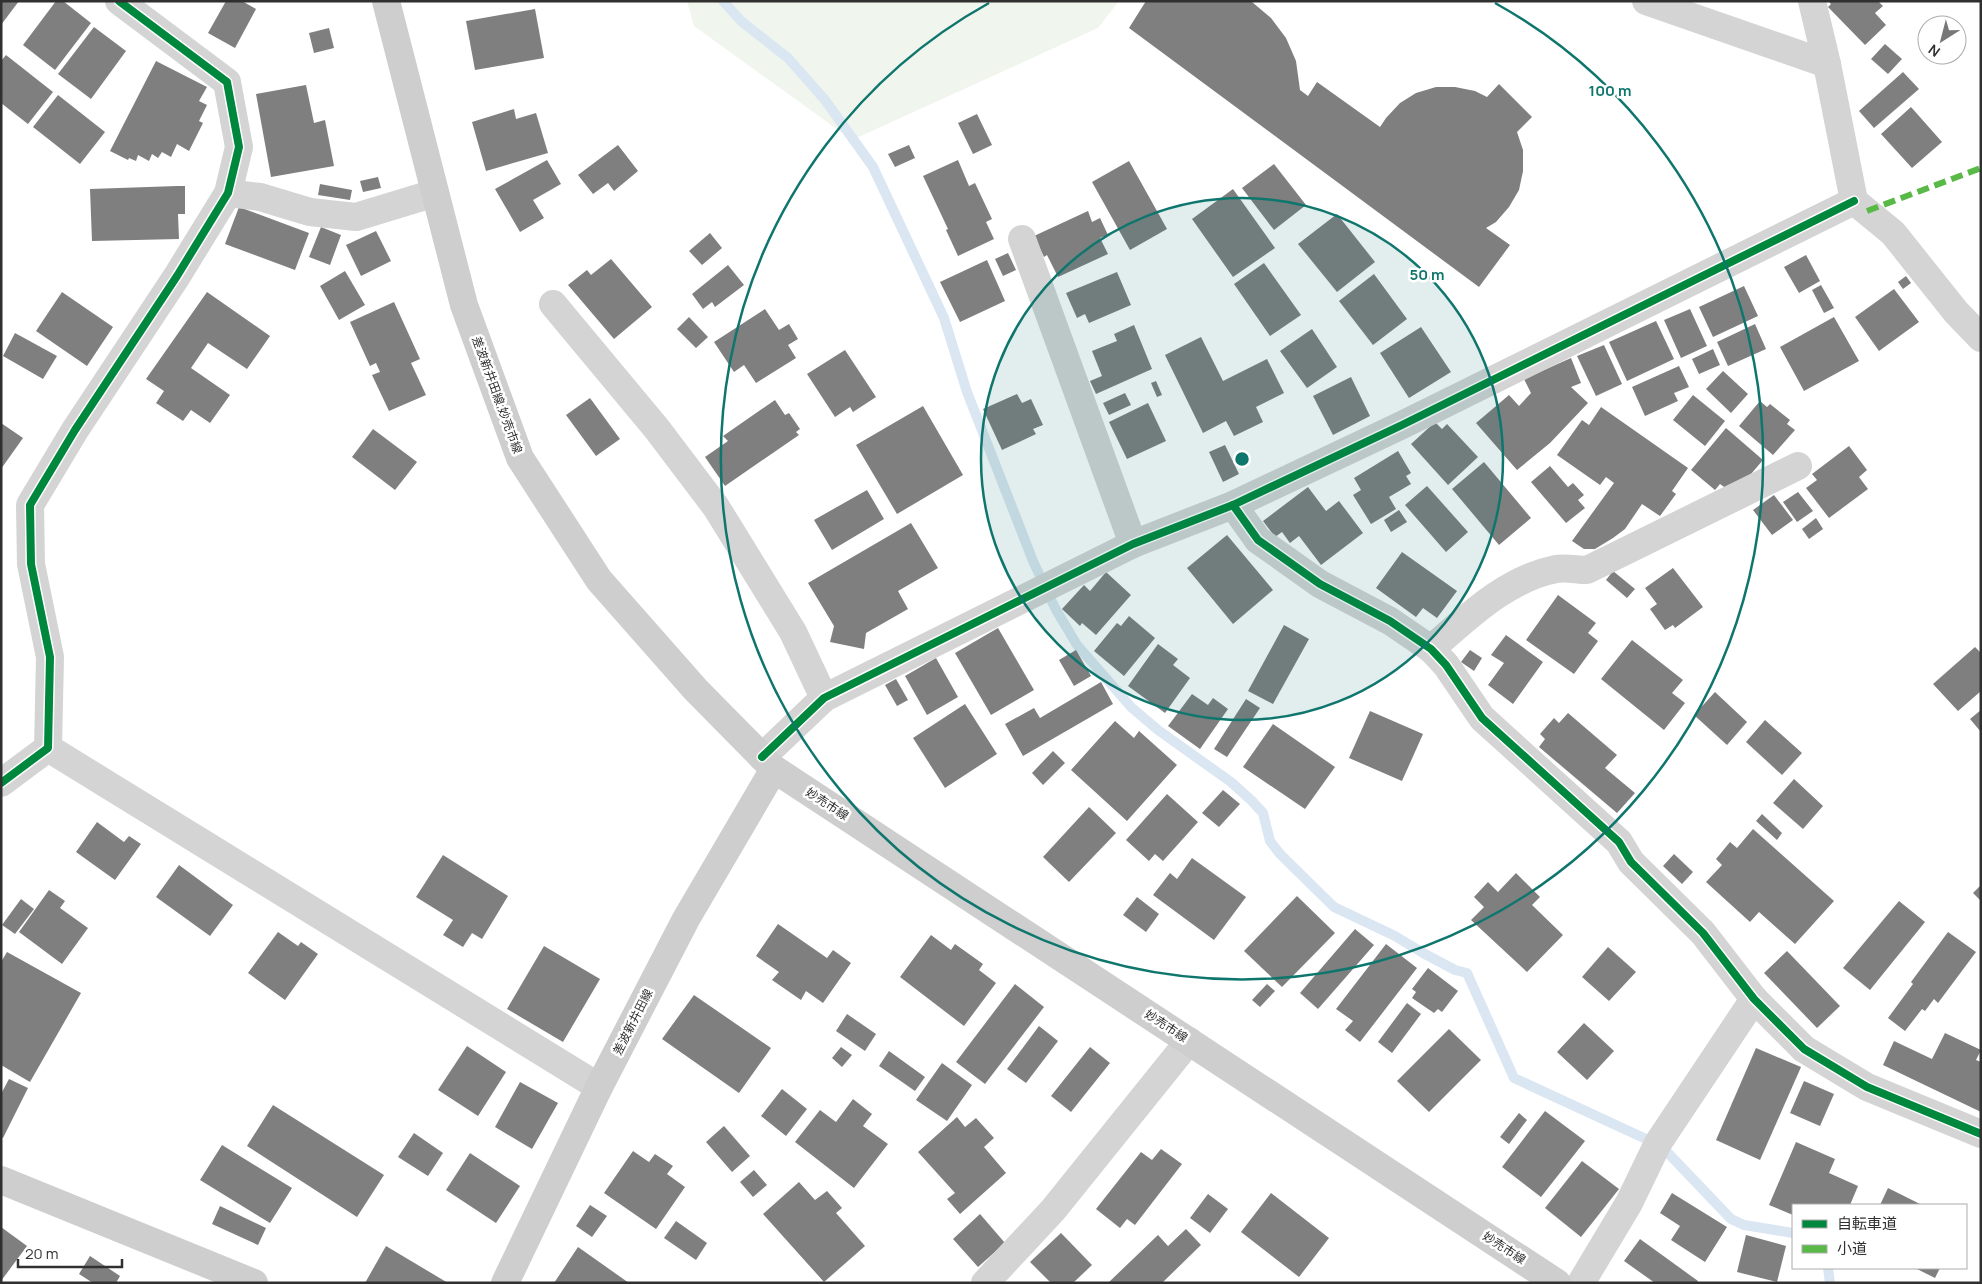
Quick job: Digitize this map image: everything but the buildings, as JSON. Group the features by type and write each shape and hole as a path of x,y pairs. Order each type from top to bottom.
{"main road":[{"name":"差波新井田線;妙売市線","path":"386,1 464,305 520,458 598,580 696,690 768,763"},
{"name":"妙売市線","path":"768,763 1189,1041 1562,1282"},
{"name":"差波新井田線","path":"505,1283 599,1087 768,763"},
{"path":"1,1180 254,1283"}],"street":[{"path":"48,748 50,657 31,564 30,505 75,430 177,276 228,193 239,147 227,82 119,1"},
{"path":"1646,1 1827,64"},
{"path":"1812,1 1827,64 1854,201 1893,233 1956,312 1981,338"},
{"path":"228,193 260,197 310,212 356,217 435,193"},
{"path":"768,763 824,698 1133,544 1234,505 1402,425 1854,201"},
{"path":"1022,239 1133,544"},
{"path":"553,304 658,429 716,507 793,632 824,698"},
{"path":"1431,649 1486,602 1527,578 1558,568 1587,570 1798,466"},
{"path":"1234,505 1258,540 1320,584 1390,621 1431,649 1446,665 1482,718 1619,842 1631,862 1702,933 1754,999 1804,1049 1860,1082 1981,1134"},
{"path":"1,783 48,748"},
{"path":"48,748 599,1087"},
{"path":"1562,1282 1629,1203 1658,1143 1754,999"},
{"path":"985,1283 1053,1210 1189,1041"}],"shaded area":[{"path":"687,1 1119,1 1098,28 852,140 694,26"}],"waterway":[{"path":"723,1 741,21 788,58 825,100 873,167 944,318 967,392 1033,561 1055,608 1077,645 1131,707 1158,730 1231,782 1252,801 1263,813 1270,841 1280,854 1334,907 1395,936 1455,970 1467,973 1514,1078 1646,1139 1668,1153 1731,1219 1744,1225 1792,1233"},
{"path":"1828,1269 1830,1283"}],"marked path":[{"path":"1867,211 1981,168"}],"cycle path":[{"path":"1,783 48,748 50,657 31,564 30,505 75,430 177,276 228,193 239,147 227,82 119,1"},
{"path":"762,757 824,698 1133,544 1233,505 1402,425 1854,201"},
{"path":"1233,505 1258,540 1320,584 1390,621 1431,649 1446,665 1482,718 1619,842 1631,862 1703,933 1754,999 1804,1049 1867,1087 1981,1134"}]}
